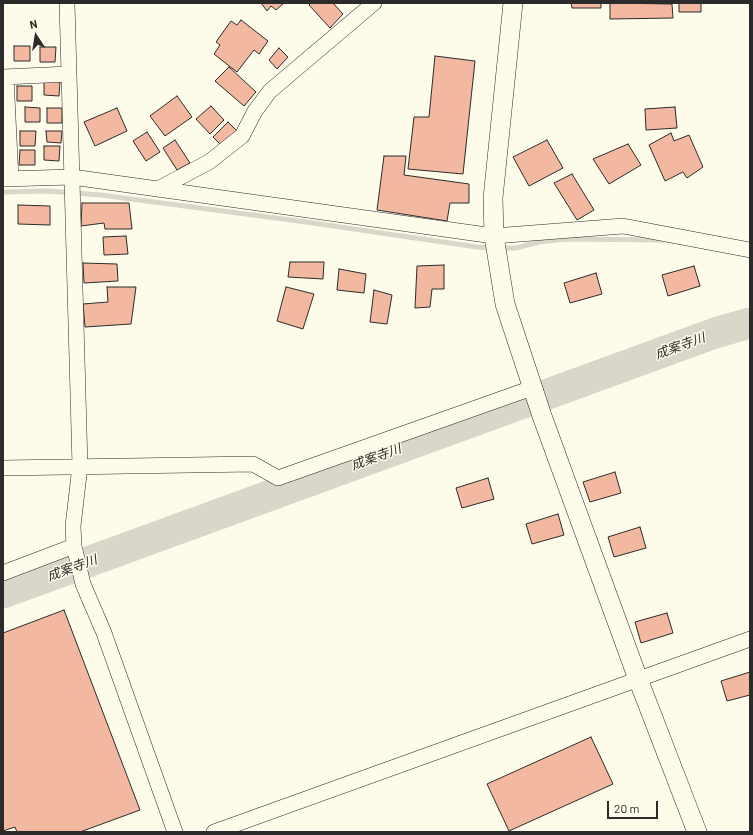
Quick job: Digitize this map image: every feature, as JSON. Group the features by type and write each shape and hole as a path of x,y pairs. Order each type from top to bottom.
{"street":[{"path":"67,3 80,466 73,526 74,546 83,584 104,633 175,832"},
{"path":"158,189 209,162 242,136 255,111 270,91 374,3"},
{"path":"513,3 493,198 494,236 505,304 542,416 638,679 697,832"},
{"path":"69,74 4,77 7,179 72,177 494,236 623,226 750,250"},
{"path":"3,468 253,464 278,478 532,388"},
{"path":"3,573 74,546"},
{"path":"214,832 750,639"}],"building":[{"path":"261,3 284,3 276,10 271,6 267,11"},
{"path":"311,3 333,3 343,14 330,28 309,5"},
{"path":"571,3 601,3 601,8 572,8"},
{"path":"610,3 672,4 673,18 610,19"},
{"path":"679,3 701,3 701,12 679,12"},
{"path":"241,20 268,41 259,54 254,50 237,72 214,54 220,45 216,42 231,21 237,25"},
{"path":"14,46 30,46 30,61 14,61"},
{"path":"40,47 56,47 55,62 40,62"},
{"path":"279,48 288,57 277,69 269,60"},
{"path":"435,56 475,61 463,174 408,169 414,117 429,117"},
{"path":"229,67 256,92 244,106 215,81"},
{"path":"44,81 60,81 59,96 44,95"},
{"path":"17,86 32,86 32,101 17,101"},
{"path":"177,96 192,117 165,136 150,116"},
{"path":"211,106 224,120 210,134 196,119"},
{"path":"25,107 40,108 40,122 25,122"},
{"path":"675,107 677,128 646,130 645,109"},
{"path":"47,108 62,108 62,123 47,123"},
{"path":"117,108 127,131 95,146 84,122"},
{"path":"228,122 238,132 222,146 213,137"},
{"path":"20,131 36,131 35,146 20,146"},
{"path":"46,131 62,131 61,143 47,142"},
{"path":"147,132 160,152 146,161 133,141"},
{"path":"671,133 674,141 689,135 703,167 687,178 683,172 665,181 649,145"},
{"path":"175,140 190,163 177,170 163,148"},
{"path":"547,140 563,168 529,186 513,157"},
{"path":"628,144 641,165 609,184 593,159"},
{"path":"44,146 60,146 59,161 44,160"},
{"path":"20,150 35,150 35,165 19,165"},
{"path":"384,156 406,156 404,175 469,184 469,203 450,203 447,221 377,210"},
{"path":"572,174 594,210 577,220 554,183"},
{"path":"82,203 129,203 132,229 105,229 104,223 81,226"},
{"path":"18,205 50,206 50,225 18,224"},
{"path":"126,236 128,254 104,255 103,237"},
{"path":"290,262 324,262 323,279 288,277"},
{"path":"83,263 117,264 118,281 84,283"},
{"path":"444,265 444,289 432,289 430,307 415,308 417,266"},
{"path":"694,266 700,286 668,296 662,275"},
{"path":"339,269 366,274 364,293 337,290"},
{"path":"596,273 602,294 570,303 564,283"},
{"path":"107,287 136,287 131,324 85,327 83,304 108,302"},
{"path":"286,287 314,294 303,329 277,321"},
{"path":"374,290 392,295 387,324 370,322"},
{"path":"615,472 621,493 590,502 583,482"},
{"path":"488,478 494,499 462,508 456,488"},
{"path":"558,514 564,535 532,544 526,524"},
{"path":"640,527 646,548 614,557 608,537"},
{"path":"64,610 140,810 80,832 17,832 15,827 3,831 3,633"},
{"path":"667,613 673,633 641,643 635,622"},
{"path":"750,672 750,695 727,701 721,681"},
{"path":"591,737 613,784 509,831 487,784"}],"waterway":[{"path":"3,192 48,191 101,195 492,248"},
{"path":"500,248 516,248 539,242 566,239 663,240"},
{"name":"成案寺川","path":"3,593 715,333 750,323"}]}
